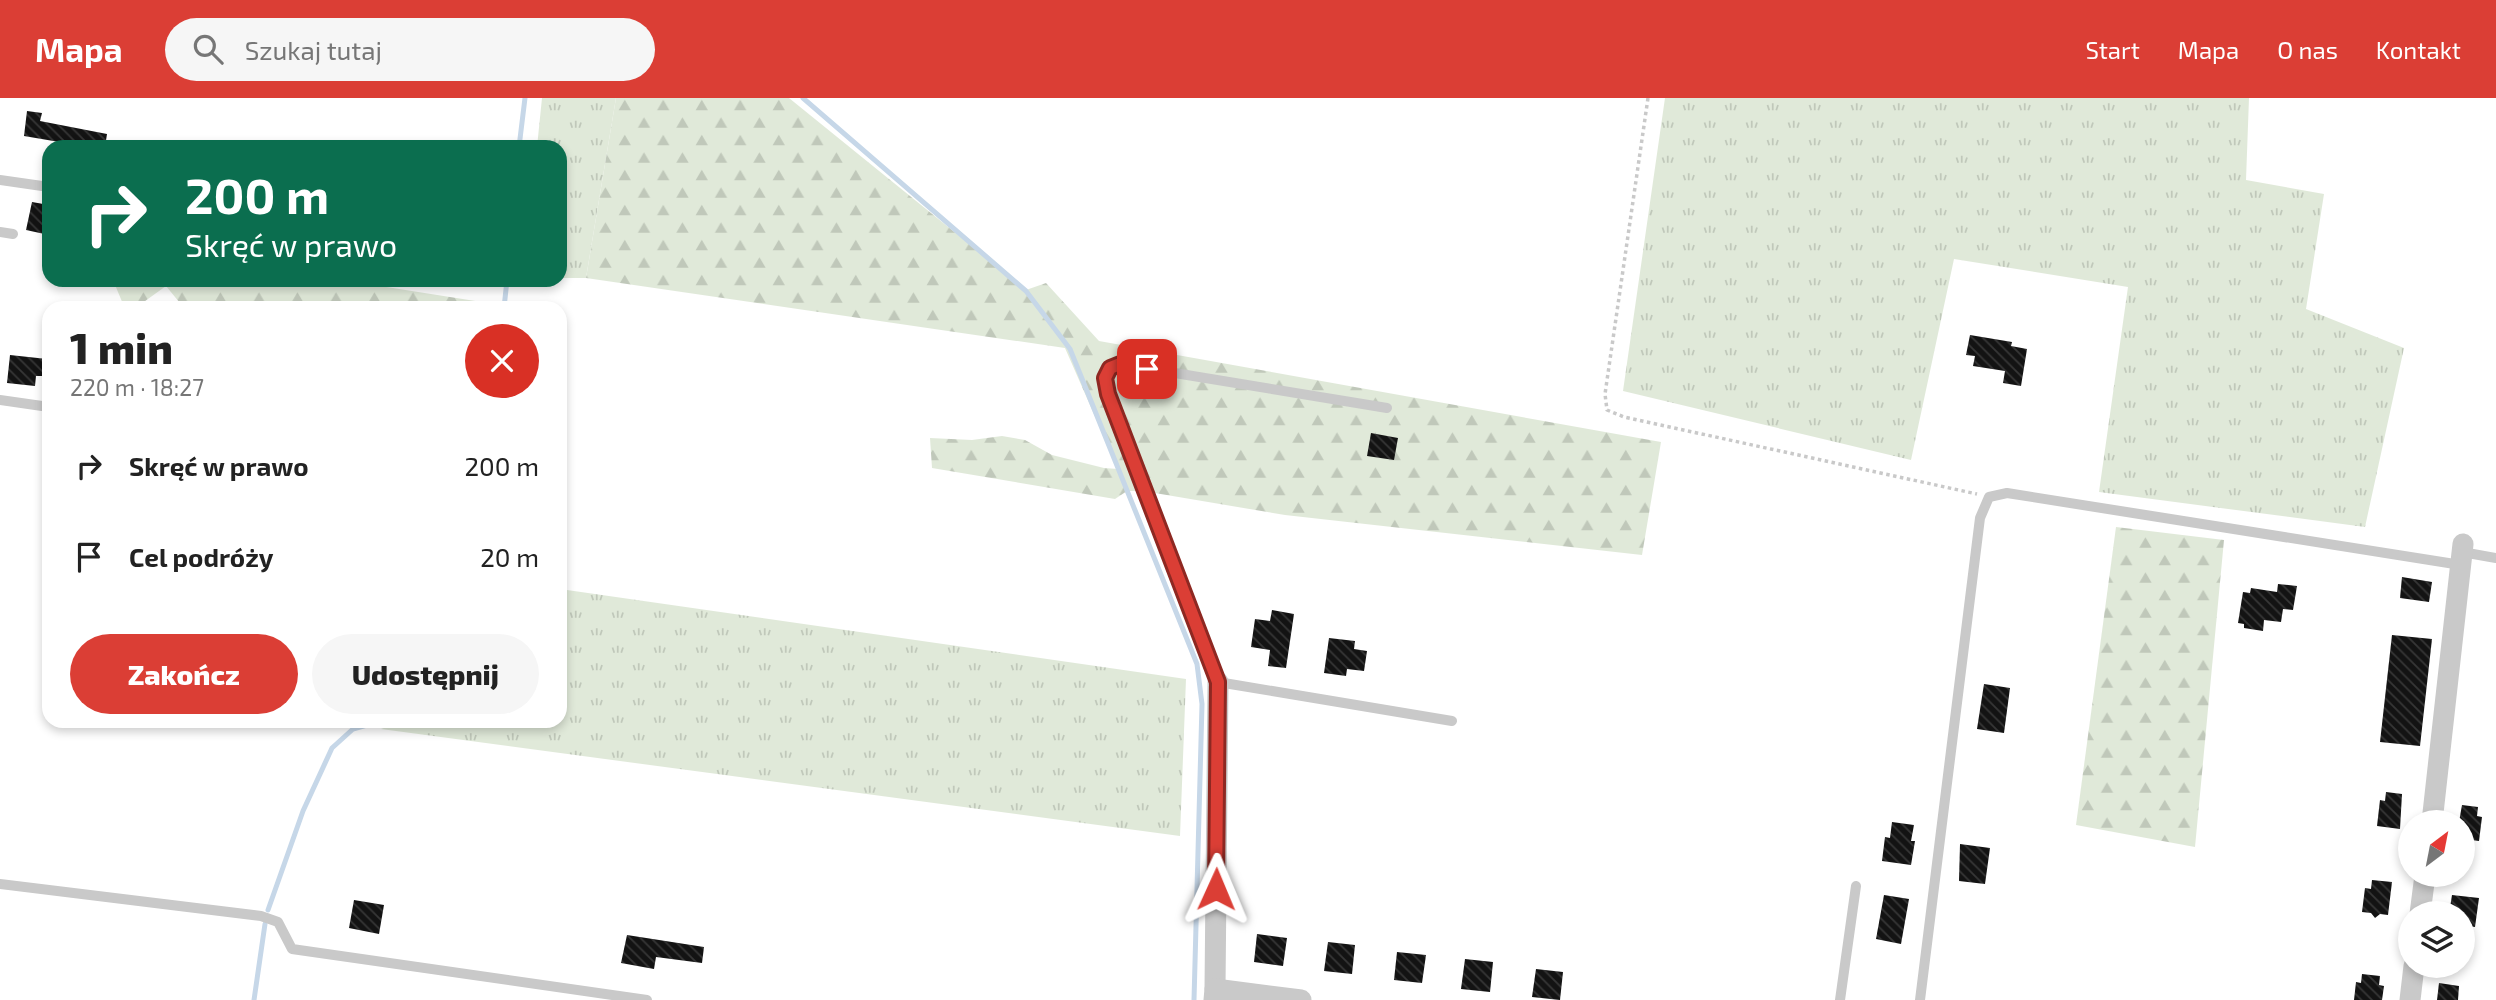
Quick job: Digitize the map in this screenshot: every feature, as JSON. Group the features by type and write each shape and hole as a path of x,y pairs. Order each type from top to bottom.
{"street":[{"path":"2433,810 2462,554"},
{"path":"1218,682 1214,995 1301,1000"},
{"path":"2410,1000 2413,978"}],"lane":[{"path":"0,180 42,186"},
{"path":"0,232 13,234"},
{"path":"1387,408 1120,364 1110,368 1105,378 1108,394 1218,682 1452,721"},
{"path":"0,400 42,406"},
{"path":"1920,1000 1980,518 1989,497 2007,493 2496,558"},
{"path":"0,884 261,916 278,922 292,949 647,1000"},
{"path":"1840,1000 1856,886"}],"path":[{"path":"1648,98 1605,394 1607,410 1624,417 1989,497"}],"green space":[{"path":"542,98 616,98 586,278 567,278 567,140 538,140"},
{"path":"616,98 789,98 1026,290 1046,283 1099,341 1661,442 1642,555 1285,515 1143,491 1127,491 1115,499 932,468 930,438 972,440 1002,436 1025,440 1052,455 1118,469 1065,348 586,278"},
{"path":"1665,98 2249,98 2246,180 2324,194 2306,309 2404,348 2365,527 2099,492 2128,287 1954,259 1911,460 1623,391"},
{"path":"116,287 165,287 145,301 122,301"},
{"path":"167,287 386,287 475,301 178,301"},
{"path":"2116,527 2224,540 2195,847 2076,825"},
{"path":"567,590 1186,679 1180,836 381,729 567,728"}],"building":[{"path":"27,111 42,113 40,121 107,134 106,140 48,140 24,136"},
{"path":"32,202 42,204 42,233 26,230"},
{"path":"1970,335 2012,342 2011,346 2027,349 2021,386 2003,383 2005,371 1973,366 1975,356 1966,355"},
{"path":"10,355 42,358 42,376 36,376 35,386 7,383"},
{"path":"1371,433 1398,438 1394,460 1367,456"},
{"path":"2402,577 2432,582 2429,602 2400,598"},
{"path":"2278,584 2297,586 2293,610 2283,609 2281,622 2264,620 2263,631 2244,628 2244,624 2238,623 2243,592 2250,593 2251,588 2277,592"},
{"path":"1272,610 1294,614 1286,668 1268,666 1270,650 1251,647 1255,619 1270,621"},
{"path":"2392,635 2432,639 2420,746 2380,742"},
{"path":"1329,638 1355,641 1354,649 1367,651 1364,671 1347,669 1346,676 1324,673"},
{"path":"1984,684 2010,688 2004,733 1977,729"},
{"path":"2386,792 2402,794 2401,810 2398,810 2398,829 2377,826 2380,800 2385,801"},
{"path":"2462,805 2478,807 2477,816 2482,817 2479,841 2475,841 2475,810 2461,810"},
{"path":"1892,822 1914,825 1911,841 1915,841 1911,865 1882,861 1885,837 1890,838"},
{"path":"1960,844 1990,848 1985,884 1959,881"},
{"path":"2372,880 2392,882 2388,915 2380,914 2375,918 2371,913 2362,912 2365,888 2371,889"},
{"path":"1884,895 1909,899 1901,944 1876,939"},
{"path":"2452,895 2479,898 2475,927 2475,901 2451,901"},
{"path":"354,900 384,905 379,934 349,928"},
{"path":"1257,934 1287,938 1283,966 1254,962"},
{"path":"627,935 704,947 702,963 656,957 654,969 621,963"},
{"path":"1328,942 1355,945 1352,974 1324,971"},
{"path":"1397,952 1426,955 1422,983 1394,980"},
{"path":"1465,959 1493,962 1490,992 1461,989"},
{"path":"1536,969 1563,972 1560,1000 1532,997"},
{"path":"2362,974 2380,976 2379,985 2384,986 2382,1000 2354,1000 2356,982 2361,983"},
{"path":"2439,983 2459,986 2458,1000 2437,1000"}],"waterway":[{"path":"520,140 525,98"},
{"path":"803,98 1026,291 1070,349 1197,664 1202,704 1194,1000"},
{"path":"505,301 506,287"},
{"path":"268,910 303,811 332,748 356,728"},
{"path":"254,1000 265,924"}],"route":[{"path":"1147,369 1120,364 1110,368 1105,378 1108,394 1218,682 1216,889"}]}
